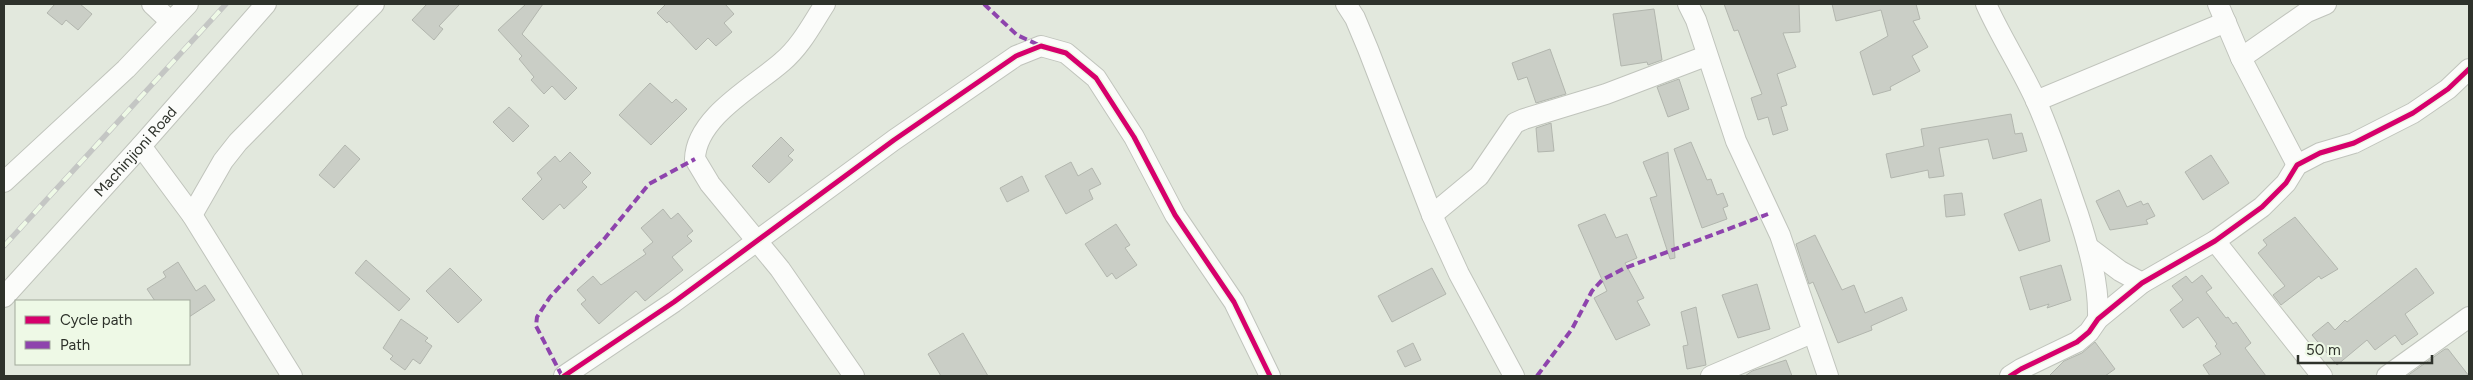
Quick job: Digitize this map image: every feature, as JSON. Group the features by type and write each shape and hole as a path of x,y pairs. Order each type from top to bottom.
{"street":[{"path":"152,4 170,21"},
{"path":"4,182 126,70 188,4"},
{"name":"Machinjioni Road","path":"4,296 141,146 266,4"},
{"path":"192,215 223,161 238,142 374,4"},
{"path":"826,4 806,36 783,62 745,89 716,117 703,134 695,153 695,159 705,177 755,241 780,269 854,376"},
{"path":"1346,4 1362,34 1432,215 1459,274 1514,376"},
{"path":"1688,4 1696,20 1706,56 1736,141 1780,235 1828,376"},
{"path":"1986,4 2036,101 2060,160 2088,247 2097,291 2098,319"},
{"path":"2218,4 2241,58 2297,165"},
{"path":"2241,58 2307,12 2326,4"},
{"path":"2036,101 2226,22"},
{"path":"564,376 674,302 894,140 1016,56 1041,46 1054,48 1066,53 1096,78 1134,137 1175,215 1234,302 1270,376"},
{"path":"1432,215 1479,176 1516,123 1606,94 1706,56"},
{"path":"2010,376 2077,342 2089,332 2098,319 2142,283 2215,241 2262,207 2286,183 2297,165 2320,153 2354,143 2414,113 2448,89 2469,69"},
{"path":"141,146 192,215 292,376"},
{"path":"2215,241 2322,376"},
{"path":"2088,247 2120,271 2142,283"},
{"path":"2388,376 2419,356 2469,317"},
{"path":"1711,376 1812,333"}],"building":[{"path":"55,4 80,4 92,14 78,30 66,20 62,25 47,13"},
{"path":"427,4 460,4 439,26 443,29 434,40 412,20"},
{"path":"526,4 543,4 522,34 577,88 565,100 552,86 544,94 531,80 534,77 519,59 522,56 498,30"},
{"path":"666,4 725,4 734,14 724,23 732,32 716,46 708,38 696,50 669,21 667,23 657,13"},
{"path":"1724,4 1799,4 1800,32 1783,33 1796,67 1777,74 1787,105 1781,107 1788,130 1773,135 1768,117 1758,120 1751,98 1762,94 1738,30 1734,31"},
{"path":"1832,4 1916,4 1920,19 1913,21 1928,47 1912,56 1920,71 1890,87 1891,90 1873,95 1860,52 1888,36 1881,10 1836,21"},
{"path":"1654,9 1662,60 1648,65 1647,62 1621,66 1613,14"},
{"path":"1550,49 1566,94 1536,103 1527,77 1518,80 1512,63"},
{"path":"1679,79 1689,109 1668,117 1657,87"},
{"path":"650,83 672,103 676,99 687,109 651,145 619,115"},
{"path":"509,107 529,126 513,142 493,122"},
{"path":"2011,114 2015,134 2022,133 2027,151 1993,159 1988,139 1939,148 1944,176 1929,178 1928,170 1891,178 1886,154 1924,146 1921,129"},
{"path":"1551,123 1554,151 1538,152 1536,128"},
{"path":"781,137 794,150 788,156 793,160 769,183 752,166"},
{"path":"1691,142 1707,180 1711,179 1717,195 1723,193 1728,206 1723,208 1727,219 1702,228 1674,149"},
{"path":"345,145 360,159 334,188 319,175"},
{"path":"570,152 591,173 582,182 587,187 564,209 560,204 543,220 522,199 542,179 537,173 555,156 560,162"},
{"path":"1668,152 1675,258 1670,259 1650,198 1657,196 1643,162"},
{"path":"2211,155 2229,183 2203,200 2185,172"},
{"path":"1071,162 1078,176 1092,168 1101,184 1089,190 1093,199 1066,214 1045,176"},
{"path":"1022,176 1029,191 1007,202 1000,188"},
{"path":"2119,190 2127,207 2141,201 2143,205 2148,203 2155,216 2146,220 2148,224 2110,230 2096,201"},
{"path":"1962,193 1965,215 1946,217 1944,195"},
{"path":"2041,199 2050,241 2019,251 2004,214"},
{"path":"663,209 671,219 678,213 693,231 687,236 692,241 672,257 683,270 645,301 636,291 599,324 581,304 586,300 577,290 593,276 601,285 646,254 643,250 653,242 641,228"},
{"path":"1605,214 1616,238 1627,234 1637,258 1625,263 1644,298 1637,301 1650,325 1616,340 1594,298 1607,291 1578,225"},
{"path":"2295,217 2338,269 2321,279 2319,276 2281,305 2273,295 2285,286 2258,253 2267,245 2263,240"},
{"path":"1116,224 1130,245 1125,248 1137,265 1116,279 1112,273 1107,277 1085,244"},
{"path":"1815,235 1842,290 1854,285 1865,313 1902,297 1907,310 1871,326 1872,330 1838,343 1813,282 1809,284 1796,244"},
{"path":"366,260 410,299 399,311 355,273"},
{"path":"178,262 196,291 205,285 215,300 190,316 190,300 154,300 147,289 166,277 163,272"},
{"path":"2061,265 2071,300 2047,308 2049,304 2030,310 2020,277"},
{"path":"450,268 482,300 458,323 426,291"},
{"path":"1432,268 1446,294 1392,322 1378,296"},
{"path":"2416,268 2434,293 2405,314 2418,334 2402,345 2395,335 2375,350 2367,340 2337,365 2312,335 2328,322 2335,330 2345,320 2347,322"},
{"path":"2202,275 2212,288 2206,292 2226,318 2228,317 2233,324 2236,322 2251,343 2245,348 2266,376 2210,376 2203,365 2221,354 2215,346 2217,344 2198,317 2183,328 2170,310 2183,300 2172,286 2186,276 2192,283"},
{"path":"1757,284 1770,329 1738,338 1722,295"},
{"path":"1696,307 1706,365 1687,369 1683,346 1688,345 1681,312"},
{"path":"401,319 428,338 425,341 432,346 420,364 413,359 405,370 390,359 393,356 383,348"},
{"path":"963,333 988,376 941,376 928,354"},
{"path":"2095,342 2115,369 2105,376 2049,376 2064,361 2082,353"},
{"path":"1413,343 1421,360 1405,367 1397,351"},
{"path":"2445,349 2448,349 2469,376 2407,376"},
{"path":"1786,360 1792,376 1745,376 1752,371"}],"railway":[{"path":"4,246 226,4"}],"marked path":[{"path":"984,4 1017,35 1041,46"},
{"path":"562,376 536,326 537,317 550,297 605,238 649,184 695,159"},
{"path":"1537,376 1572,329 1592,291 1602,280 1625,268 1768,214"}],"cycle path":[{"path":"564,376 674,302 894,140 1016,56 1041,46 1066,53 1096,78 1134,137 1175,215 1234,302 1270,376"},
{"path":"2010,376 2077,342 2089,332 2098,319 2142,283 2215,241 2262,207 2286,183 2297,165 2320,153 2354,143 2413,113 2448,89 2469,69"}]}
